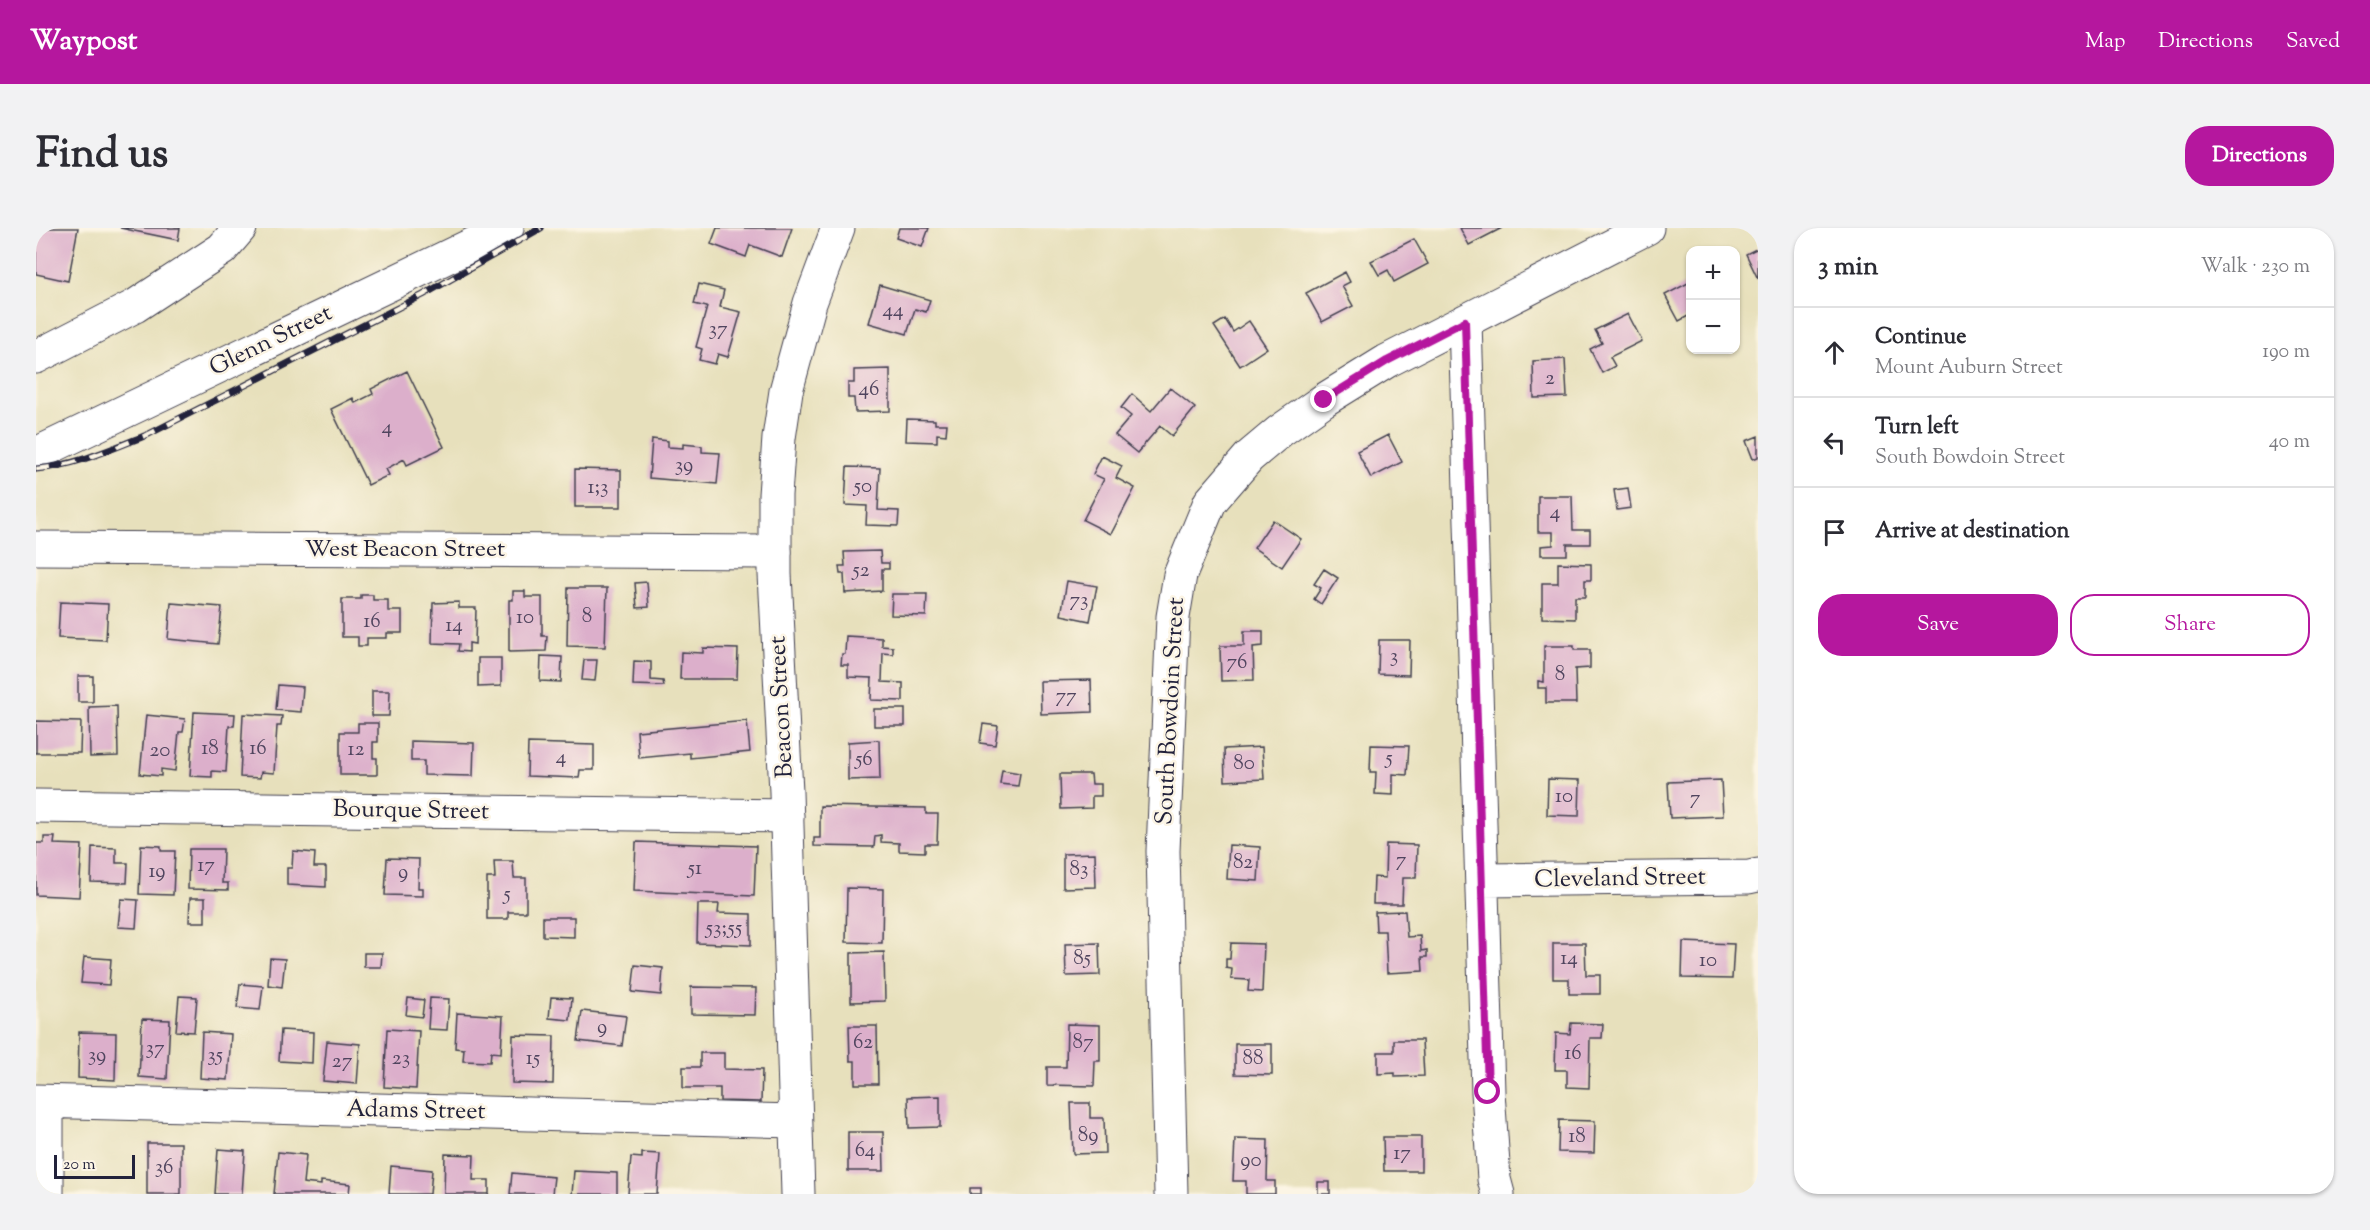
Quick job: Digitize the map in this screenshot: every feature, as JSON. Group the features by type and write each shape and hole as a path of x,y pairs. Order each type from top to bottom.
{"street":[{"path":"36,357 135,306 222,249 240,228"},
{"name":"Glenn Street","path":"36,454 507,228"},
{"name":"Beacon Street","path":"798,1194 787,816 775,552 775,495 778,438 786,392 810,303 838,228"},
{"name":"South Bowdoin Street","path":"1171,1194 1163,851 1173,617 1180,575 1210,502 1249,457 1280,431 1324,400 1387,361 1647,228"},
{"path":"1465,321 1488,1092 1494,1179 1498,1194"},
{"name":"West Beacon Street","path":"36,548 775,552"},
{"name":"Bourque Street","path":"36,807 787,816"},
{"name":"Cleveland Street","path":"1482,880 1749,877 1758,875"},
{"path":"41,1101 47,1194"},
{"name":"Adams Street","path":"41,1101 795,1121"}],"building":[{"path":"36,228 78,228 68,281 36,274"},
{"path":"120,228 180,228 178,240"},
{"path":"717,228 792,228 782,257 750,245 746,257 711,244"},
{"path":"899,228 929,228 922,247 896,238"},
{"path":"1460,228 1502,228 1469,245"},
{"path":"1414,239 1428,264 1394,282 1388,270 1379,275 1371,261"},
{"path":"1758,248 1758,279 1746,254"},
{"path":"1345,272 1350,282 1342,286 1353,306 1322,322 1306,293"},
{"path":"699,284 724,290 720,307 741,312 728,357 718,354 715,364 699,360 702,349 696,347 707,307 694,304"},
{"path":"1686,284 1686,317 1679,321 1665,295"},
{"path":"880,285 930,300 926,312 915,309 907,334 869,323"},
{"path":"1628,314 1642,341 1610,357 1615,366 1602,373 1590,349 1602,343 1595,330"},
{"path":"1225,319 1233,332 1249,321 1267,348 1240,366 1214,326"},
{"path":"1565,359 1567,397 1534,398 1533,361"},
{"path":"890,369 890,411 855,412 854,398 848,398 848,383 854,383 854,370"},
{"path":"407,371 444,447 407,465 404,459 386,469 389,475 368,485 331,409 353,398 355,403 373,394 371,389"},
{"path":"1170,388 1195,408 1172,436 1160,426 1137,453 1115,435 1131,416 1121,408 1132,394 1151,411"},
{"path":"907,419 935,420 935,424 947,424 946,435 937,434 937,442 906,441"},
{"path":"1388,435 1402,462 1371,478 1357,451"},
{"path":"1758,436 1758,457 1753,459 1746,441"},
{"path":"652,439 668,441 668,447 683,448 683,444 702,446 702,452 720,453 717,484 649,478"},
{"path":"1102,456 1122,466 1116,478 1135,488 1111,534 1083,520 1104,479 1093,474"},
{"path":"847,467 880,468 878,510 899,511 898,526 866,525 867,506 845,505"},
{"path":"575,469 621,470 621,507 575,507"},
{"path":"1628,488 1631,508 1617,510 1614,490"},
{"path":"1538,496 1572,496 1573,530 1590,530 1590,544 1567,544 1567,555 1541,555 1541,546 1553,545 1553,532 1538,532"},
{"path":"1273,520 1301,539 1282,567 1254,548"},
{"path":"880,551 881,563 889,563 889,569 882,569 882,591 845,593 844,574 840,574 839,566 845,566 844,552"},
{"path":"1558,563 1591,564 1591,580 1585,580 1585,597 1575,597 1575,619 1542,618 1542,583 1558,583"},
{"path":"1324,569 1338,578 1321,604 1314,599 1321,588 1314,584"},
{"path":"1067,581 1097,586 1090,621 1061,615"},
{"path":"647,582 649,607 637,608 635,583"},
{"path":"568,588 607,588 605,647 567,646"},
{"path":"513,591 525,591 525,597 542,597 542,636 547,636 546,651 509,652 509,600 513,600"},
{"path":"892,594 927,594 926,616 891,615"},
{"path":"361,595 373,595 373,600 388,600 388,611 402,611 402,633 387,633 387,638 367,638 367,646 358,646 358,637 342,637 342,599 361,599"},
{"path":"60,602 108,604 106,640 58,638"},
{"path":"459,602 459,608 476,608 475,644 469,643 469,652 458,651 459,644 432,643 433,603"},
{"path":"171,603 222,607 218,644 168,639"},
{"path":"1244,631 1263,631 1263,646 1253,647 1254,680 1221,681 1220,646 1244,646"},
{"path":"846,636 882,638 882,646 893,647 893,654 883,653 882,682 903,683 903,701 871,700 872,678 848,677 848,665 841,665 842,654 845,654"},
{"path":"1379,640 1410,640 1409,675 1378,674"},
{"path":"1544,646 1574,646 1574,650 1590,650 1590,668 1575,669 1576,703 1546,703 1546,688 1538,688 1538,681 1544,682"},
{"path":"703,648 738,649 737,679 680,679 681,652 703,653"},
{"path":"541,656 562,657 561,682 540,681"},
{"path":"478,658 501,658 501,686 478,687"},
{"path":"584,660 597,660 595,681 582,680"},
{"path":"634,661 651,662 651,680 663,681 664,686 633,685"},
{"path":"78,676 93,676 93,702 78,702"},
{"path":"1091,680 1092,712 1041,714 1040,681"},
{"path":"278,685 303,687 301,712 276,710"},
{"path":"372,691 390,691 389,716 372,716"},
{"path":"117,706 118,756 90,757 89,707"},
{"path":"874,709 905,709 905,726 874,726"},
{"path":"194,712 235,714 234,726 229,726 226,772 212,771 212,777 190,776"},
{"path":"243,714 282,716 281,726 277,726 274,773 261,772 260,778 240,777"},
{"path":"146,715 185,719 183,732 179,732 175,771 161,769 161,776 140,774"},
{"path":"36,721 81,722 80,753 36,753"},
{"path":"747,721 750,752 690,758 690,753 639,758 637,731"},
{"path":"358,723 378,723 378,742 373,742 373,758 377,758 377,775 340,775 340,732 358,732"},
{"path":"983,724 998,726 995,745 980,743"},
{"path":"879,740 880,779 848,780 848,742"},
{"path":"411,741 474,743 473,776 424,775 424,761 411,761"},
{"path":"528,743 594,745 594,770 580,770 579,778 527,776"},
{"path":"1371,745 1409,746 1407,775 1393,774 1393,795 1375,794 1376,772 1370,772"},
{"path":"1262,747 1264,779 1225,781 1224,749"},
{"path":"1002,770 1020,773 1018,786 1000,784"},
{"path":"1060,774 1091,774 1092,784 1101,784 1101,796 1092,796 1092,808 1061,809"},
{"path":"1548,779 1580,780 1579,816 1547,815"},
{"path":"1721,780 1723,816 1670,818 1668,782"},
{"path":"820,806 926,808 926,814 938,814 937,844 925,844 925,852 899,851 899,843 881,842 881,835 875,836 874,847 814,846 814,838 820,838"},
{"path":"44,837 55,837 54,844 82,845 79,897 36,895 36,843 44,843"},
{"path":"636,842 756,846 754,896 634,891"},
{"path":"1386,844 1417,845 1416,878 1403,878 1402,904 1373,904 1374,877 1385,878"},
{"path":"141,845 161,846 161,851 175,851 173,895 139,894"},
{"path":"1229,845 1260,847 1258,881 1227,879"},
{"path":"92,847 116,848 116,863 128,863 127,883 91,882"},
{"path":"189,849 223,849 222,883 228,883 228,890 188,889"},
{"path":"293,851 315,853 314,867 326,867 326,887 287,885 287,868 292,868"},
{"path":"1095,853 1096,887 1063,888 1063,854"},
{"path":"387,858 419,859 418,888 423,888 423,896 385,895"},
{"path":"494,861 513,861 514,878 526,878 526,912 508,912 508,919 487,919 487,878 495,878"},
{"path":"847,888 883,889 882,943 846,942"},
{"path":"190,898 205,898 205,922 189,922"},
{"path":"121,899 138,900 136,928 118,927"},
{"path":"698,904 719,904 718,913 751,914 751,945 697,943"},
{"path":"1405,911 1407,937 1420,936 1421,951 1427,950 1427,957 1422,957 1423,971 1387,973 1385,931 1376,931 1375,912"},
{"path":"543,917 574,917 574,937 543,936"},
{"path":"1683,942 1734,944 1732,979 1682,978"},
{"path":"1099,943 1100,975 1066,976 1065,944"},
{"path":"1231,943 1264,944 1262,992 1248,991 1249,980 1231,979 1232,969 1226,968 1226,959 1230,959"},
{"path":"1553,943 1585,943 1586,975 1600,975 1600,994 1569,994 1569,979 1553,979"},
{"path":"884,952 885,1001 851,1002 851,953"},
{"path":"364,953 382,953 381,967 364,967"},
{"path":"84,957 111,959 109,985 81,983"},
{"path":"270,958 285,959 282,987 268,985"},
{"path":"635,965 663,968 661,995 632,992"},
{"path":"240,984 263,986 260,1010 237,1008"},
{"path":"691,987 756,988 755,1015 691,1014"},
{"path":"179,996 197,997 194,1032 176,1031"},
{"path":"551,997 572,998 570,1020 549,1018"},
{"path":"408,998 424,1000 422,1017 406,1015"},
{"path":"430,998 449,999 447,1030 428,1029"},
{"path":"582,1011 626,1016 622,1046 578,1041"},
{"path":"457,1013 503,1016 501,1053 491,1052 490,1062 463,1061 464,1049 455,1048"},
{"path":"142,1019 170,1020 167,1079 139,1077"},
{"path":"1571,1023 1603,1024 1602,1038 1590,1038 1589,1088 1567,1087 1567,1070 1555,1070 1556,1033 1570,1034"},
{"path":"1067,1024 1100,1025 1100,1061 1095,1061 1094,1086 1047,1085 1047,1067 1066,1067"},
{"path":"849,1026 877,1026 878,1084 855,1084 855,1061 850,1061"},
{"path":"387,1029 419,1031 416,1089 384,1087"},
{"path":"281,1030 313,1032 312,1063 279,1061"},
{"path":"79,1032 116,1033 115,1080 78,1078"},
{"path":"202,1032 231,1034 228,1080 200,1078"},
{"path":"513,1035 554,1036 553,1084 512,1083"},
{"path":"1394,1040 1422,1040 1424,1076 1395,1077 1395,1073 1378,1074 1378,1052 1394,1052"},
{"path":"327,1041 360,1044 357,1084 323,1081"},
{"path":"1235,1044 1272,1044 1272,1075 1235,1074"},
{"path":"700,1053 724,1053 724,1069 762,1070 761,1102 720,1101 720,1088 683,1088 683,1067 700,1067"},
{"path":"940,1096 940,1127 909,1128 908,1097"},
{"path":"1071,1103 1090,1103 1090,1118 1104,1118 1105,1153 1073,1154"},
{"path":"1559,1120 1595,1121 1594,1153 1558,1152"},
{"path":"848,1132 883,1132 884,1171 848,1171"},
{"path":"1383,1137 1421,1137 1421,1171 1384,1171"},
{"path":"1235,1139 1268,1140 1267,1181 1275,1181 1275,1194 1246,1194 1246,1181 1233,1181"},
{"path":"147,1143 181,1143 181,1194 147,1194"},
{"path":"218,1149 245,1151 242,1194 215,1194"},
{"path":"278,1152 306,1155 303,1183 321,1185 321,1181 350,1184 349,1194 274,1194"},
{"path":"642,1153 660,1154 657,1194 628,1194 631,1157 642,1158"},
{"path":"445,1154 474,1155 473,1180 489,1180 489,1194 444,1194"},
{"path":"391,1166 432,1170 430,1194 389,1194"},
{"path":"574,1171 617,1173 617,1194 572,1194"},
{"path":"512,1173 554,1177 552,1194 510,1194"},
{"path":"1318,1182 1330,1182 1330,1194 1318,1194"},
{"path":"970,1188 981,1188 981,1194 970,1194"}],"railway":[{"path":"36,469 79,461 147,435 423,295 541,228"}],"route":[{"path":"1324,400 1387,361 1465,321 1488,1092"}]}
